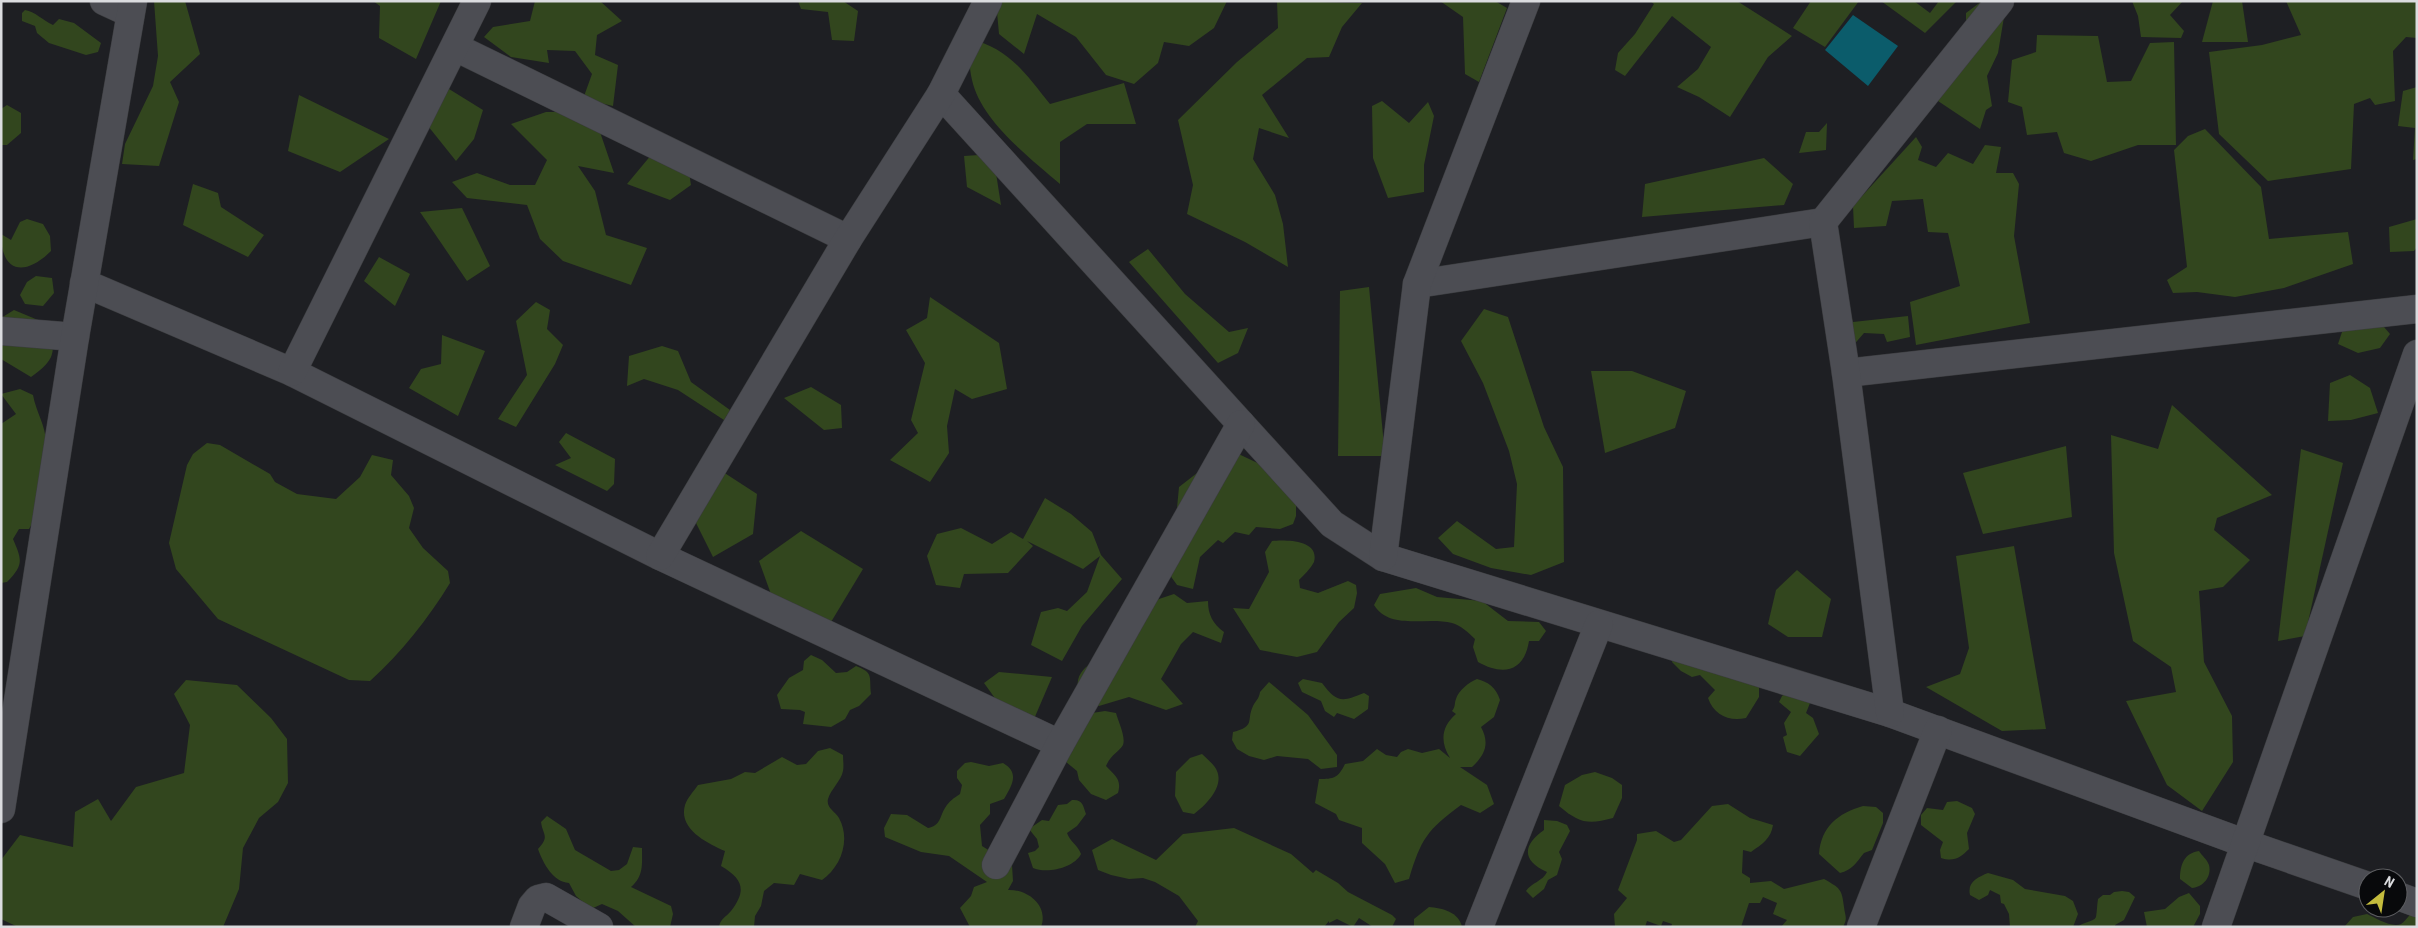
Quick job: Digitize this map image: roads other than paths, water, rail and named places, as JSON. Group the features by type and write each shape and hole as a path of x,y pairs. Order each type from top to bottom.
{"street":[{"path":"1,809 75,338 132,7 104,1"},
{"path":"292,372 477,1"},
{"path":"660,556 848,239 941,94 988,1"},
{"path":"1383,557 1417,284 1526,1"},
{"path":"1417,284 1823,222 2000,1"},
{"path":"455,47 848,239"},
{"path":"941,94 1332,524 1383,557 1890,713 2244,844 2358,883"},
{"path":"1823,222 1846,373 1890,713"},
{"path":"84,283 292,372 660,556 1060,744"},
{"path":"1846,373 2417,309"},
{"path":"1,331 75,338"},
{"path":"2216,927 2417,354"},
{"path":"996,865 1060,744 1241,424"},
{"path":"1479,927 1599,624"},
{"path":"1861,927 1938,730"},
{"path":"524,927 532,906 538,899 546,897 599,927"}],"water":[{"path":"1853,15 1898,46 1868,86 1825,50"}]}
